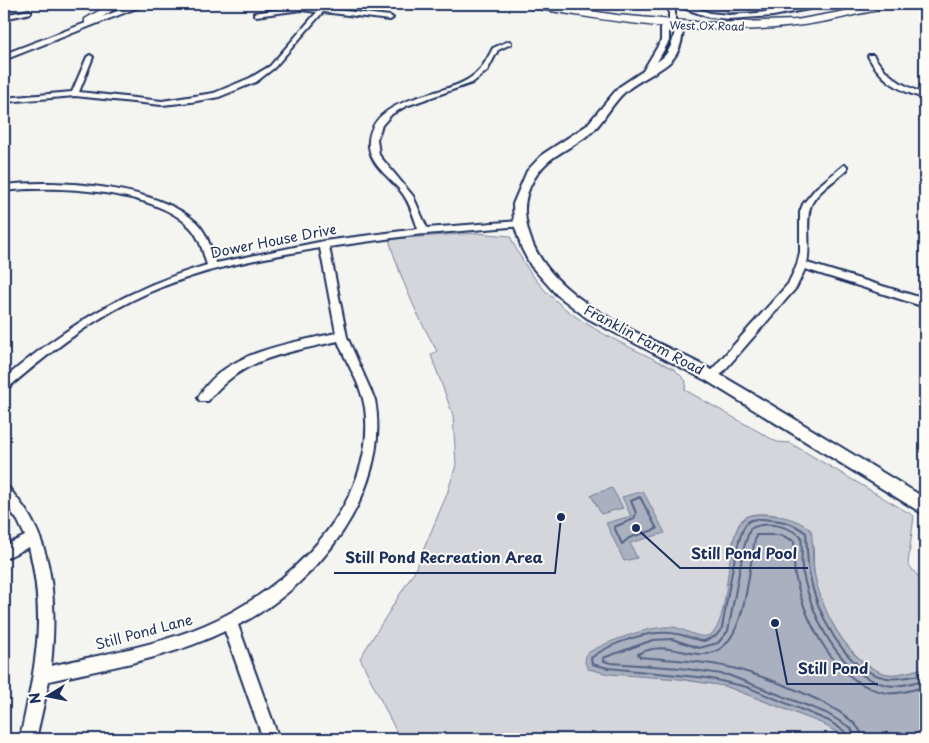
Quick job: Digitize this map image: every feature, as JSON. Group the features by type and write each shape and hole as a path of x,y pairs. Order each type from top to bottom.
{"main road":[{"path":"89,21 117,4"},
{"path":"17,52 133,4"},
{"path":"4,57 143,4"},
{"name":"West Ox Road","path":"528,4 607,18 738,27 794,24 846,15 884,4"},
{"name":"West Ox Road","path":"559,4 672,23 779,19 822,13 860,4"}],"street":[{"path":"672,4 672,23"},
{"path":"678,4 692,6 706,14 718,16 774,13 831,4"},
{"path":"256,14 291,9 322,10 390,18"},
{"path":"4,100 75,94 162,103 191,100 229,91 253,80 272,67 322,10"},
{"path":"4,17 29,12"},
{"name":"Franklin Farm Road","path":"647,71 665,42 672,23"},
{"name":"Franklin Farm Road","path":"672,23 678,41 668,59 647,71 614,96 590,128 547,156 537,166 522,193 519,204 520,224 528,249 536,263 560,291 576,304 712,377 925,507"},
{"path":"423,230 420,217 405,190 377,159 373,142 378,127 389,114 408,103 458,88 472,80 487,67 495,49 509,42"},
{"path":"871,56 877,69 890,81 925,96"},
{"path":"75,94 90,57"},
{"path":"712,377 792,286 802,265 805,252 805,212 807,204 819,190 844,168"},
{"path":"4,188 38,184 65,186 160,204 183,216 192,224 199,233 212,266"},
{"name":"Dower House Drive","path":"4,385 52,345 100,313 151,287 212,266 324,244 423,230 520,224"},
{"name":"Still Pond Lane","path":"43,675 176,643 229,621 258,604 311,560 334,533 358,493 366,470 371,449 371,408 367,389 342,336 324,244"},
{"path":"802,265 925,302"},
{"path":"204,398 220,377 244,362 342,336"},
{"path":"4,492 23,520 32,539 42,573 46,603 47,643 43,675 28,739"},
{"path":"4,552 32,539"},
{"path":"229,621 272,739"}],"shaded area":[{"path":"715,4 757,4 762,9 746,13 735,13 719,9"},
{"path":"477,233 510,236 524,263 540,285 558,303 600,332 674,369 686,381 685,390 777,442 790,443 914,516 908,564 925,585 925,668 901,674 887,674 873,669 848,647 821,600 814,570 813,543 790,521 777,515 759,514 748,516 742,520 736,530 732,545 722,616 717,628 710,635 701,637 673,627 679,679 725,686 821,723 848,739 400,739 360,658 414,572 447,494 456,465 453,415 431,355 437,351 398,268 389,239"}],"water":[{"path":"612,488 623,508 601,514 591,495"},
{"path":"643,491 665,533 630,543 637,558 624,561 606,523 631,516 622,497"},
{"path":"760,514 793,520 811,530 813,567 818,587 830,618 848,648 873,669 887,674 901,674 925,668 925,739 848,739 821,723 725,686 679,679 609,674 588,669 585,663 586,654 616,640 641,632 673,627 703,636 713,633 721,616 731,555 738,528 747,517"}],"place":[{"name":"Still Pond Recreation Area","path":"561,517"},
{"name":"Still Pond Pool","path":"636,528"},
{"name":"Still Pond","path":"775,623"}]}
